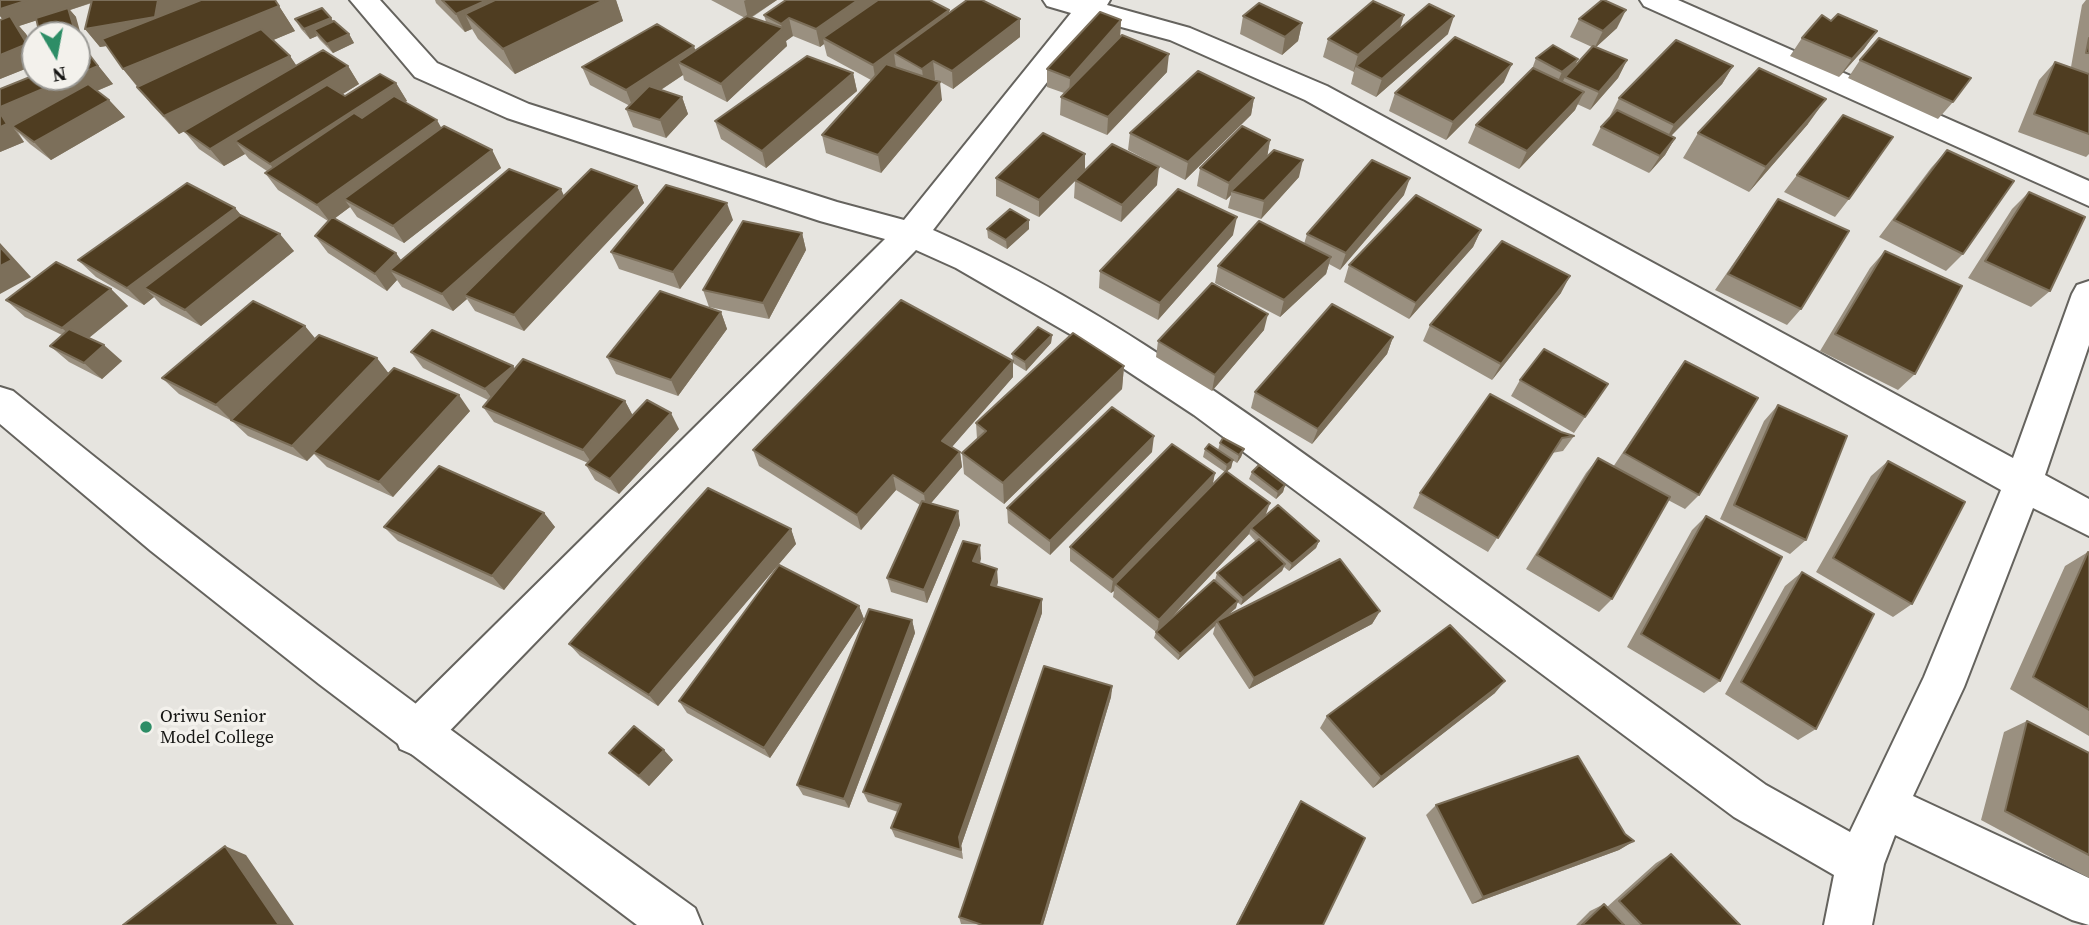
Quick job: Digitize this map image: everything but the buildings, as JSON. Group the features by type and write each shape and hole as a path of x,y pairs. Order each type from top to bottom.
{"street":[{"path":"364,0 426,70 518,111 832,213 911,234 968,260 1094,331 1207,404 1750,801 1860,864"},
{"path":"1654,0 2089,194"},
{"path":"416,734 911,234 1081,3 1180,34 1255,65 1374,122 1522,208 2089,519"},
{"path":"1849,925 1860,864 1884,806 1942,687 2023,483 2089,294"},
{"path":"0,402 104,491 416,734 678,925"},
{"path":"1884,806 2089,903"}],"place":[{"name":"Oriwu Senior Model College","path":"146,727"}]}
